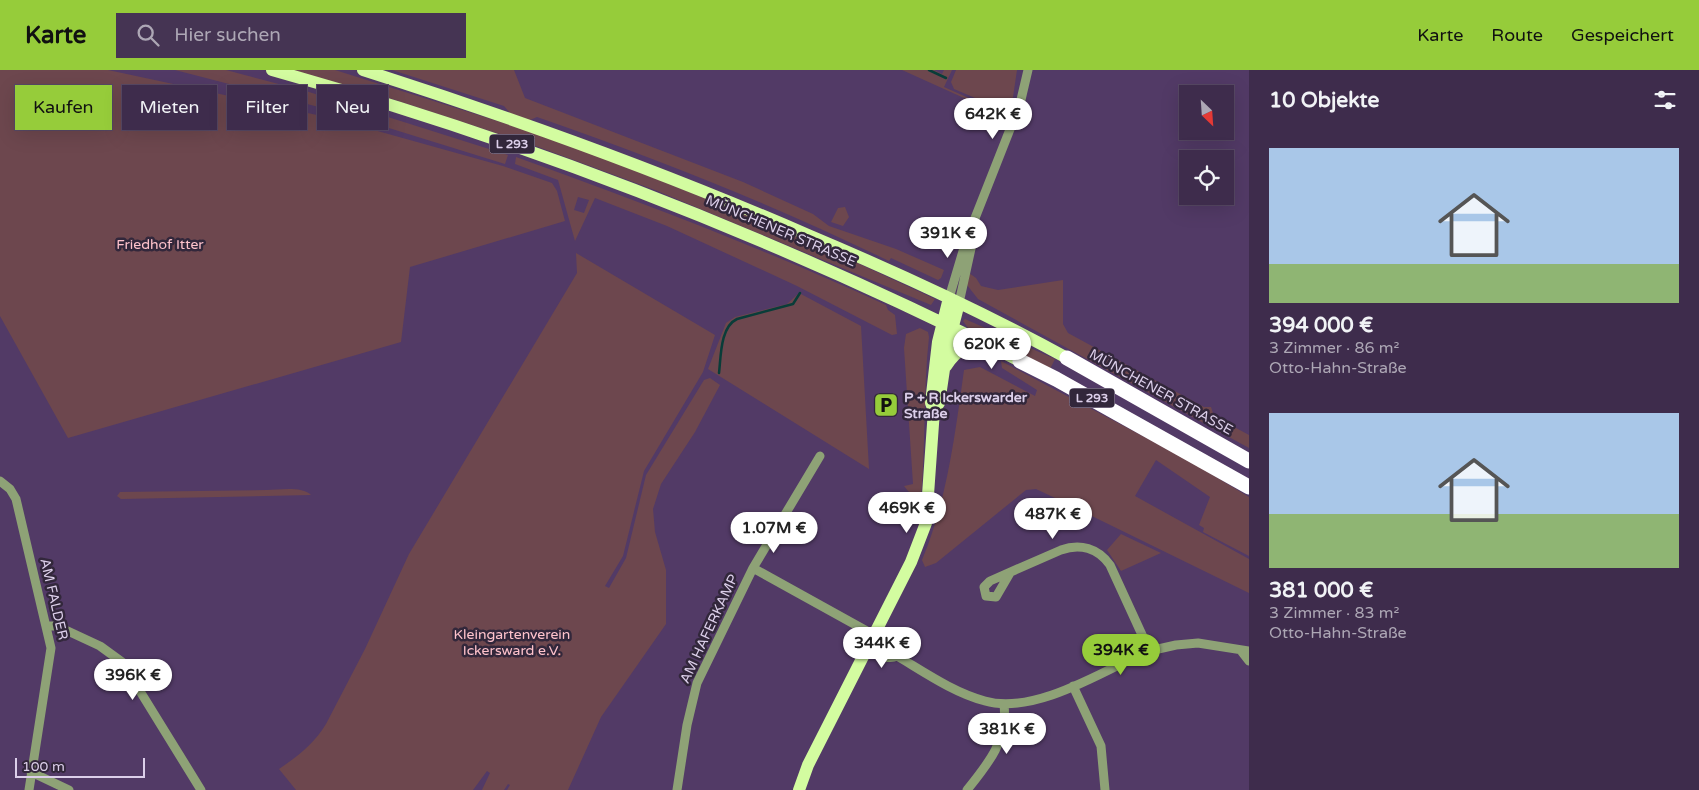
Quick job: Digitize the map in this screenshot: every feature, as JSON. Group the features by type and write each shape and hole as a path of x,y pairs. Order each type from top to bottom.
{"highway":[{"name":"MÜNCHENER STRASSE","path":"1067,358 1249,460"},
{"name":"MÜNCHENER STRASSE","path":"1020,361 1056,379 1249,487"}],"main road":[{"name":"MÜNCHENER STRASSE","path":"272,70 457,126 676,204 860,283 1020,361"},
{"name":"MÜNCHENER STRASSE","path":"363,70 544,131 682,182 838,248 954,301 1067,358"},
{"path":"799,790 808,765 874,635 924,529 934,410 931,396 938,342 947,324 954,301"},
{"path":"934,410 939,403 947,324"},
{"path":"944,368 958,352 971,347 979,348 1007,360 1020,361"}],"street":[{"path":"954,301 966,242 1020,104 1028,70"},
{"name":"AM HAFERKAMP","path":"677,790 686,725 697,683 753,568 820,456"},
{"name":"AM FALDER","path":"0,481 10,489 16,499 52,648 29,790"},
{"path":"1010,573 1072,546 1102,553 1110,565 1149,650"},
{"name":"AM HAFERKAMP","path":"753,568 874,635 896,652 896,656"},
{"path":"46,626 56,626 100,646 122,662 202,790"},
{"path":"867,649 892,659 896,656 960,691 983,701 1004,705 1034,700 1073,686 1149,650 1198,643 1246,651 1249,661"},
{"path":"1073,686 1102,746 1105,790"},
{"path":"967,790 994,755 1001,741 1004,728 1004,705"},
{"path":"31,772 69,790"}],"green space":[{"name":"Friedhof Itter","path":"0,70 108,70 178,85 122,85 122,130 217,130 217,93 227,96 227,130 307,130 307,113 317,115 317,130 374,130 503,166 552,183 557,191 565,221 410,267 401,342 68,438 0,316"},
{"path":"175,70 226,70 283,85 233,85"},
{"path":"291,70 335,70 383,85 344,85"},
{"path":"392,70 514,70 525,98 743,182 813,214 829,226 896,249 944,270 941,278 938,280 891,258 889,261 803,221 671,166 537,117 530,120 510,113 504,106"},
{"path":"902,70 934,70 942,74 944,70 952,70 944,87 1007,115 1006,117"},
{"path":"956,70 1017,70 1013,97 1008,112 954,89 951,82"},
{"path":"388,87 532,132 609,160 799,236 935,299 931,305 655,190 533,145 388,98"},
{"path":"307,91 317,95 317,107 307,104"},
{"path":"388,117 508,155 505,164 388,128"},
{"path":"516,157 610,191 749,245 840,284 886,305 888,310 895,315 897,334 892,335 797,286 667,226 595,198 575,241 558,180 515,164","holes":["578,197 589,200 584,213 574,210"]},
{"path":"845,207 849,217 843,226 831,222 838,208"},
{"name":"Kleingartenverein Ickersward e.V.","path":"576,253 715,335 703,372 644,471 623,556 605,586 609,588 626,558 646,475 704,380 710,378 720,385 695,432 661,484 653,509 655,532 666,570 666,624 601,717 568,790 507,790 510,785 508,784 504,790 482,790 490,773 487,771 473,790 296,790 279,769 305,749 326,724 365,649 409,554 577,273"},
{"path":"969,273 976,278 981,286 998,290 1063,280 1063,324 1068,333 1204,407 1211,407 1214,416 1249,435 1249,448 978,299 967,285"},
{"path":"799,293 861,326 869,469 708,369 726,323 735,317 787,304"},
{"path":"965,319 1055,359 1050,369 968,328 963,321"},
{"path":"920,328 928,332 929,337 923,477 921,497 917,498 904,486 913,484 904,348 906,334"},
{"path":"1001,361 1188,460 1249,497 1249,556 1203,532 1204,528 1199,525 1210,497 1156,460 1135,496 1249,559 1249,593 1036,489 1026,490 936,563 925,567 922,560 931,537 944,491 964,370 980,367 1035,396 1037,390 1002,368"},
{"path":"296,489 311,495 121,499 117,496 120,492"},
{"path":"1121,534 1161,553 1121,571 1107,550"}],"waterway":[{"path":"929,70 946,78"},
{"path":"719,373 722,343 731,323 737,319 793,304 800,293"}],"place":[{"name":"P + R Ickerswarder Straße","path":"886,405"}]}
